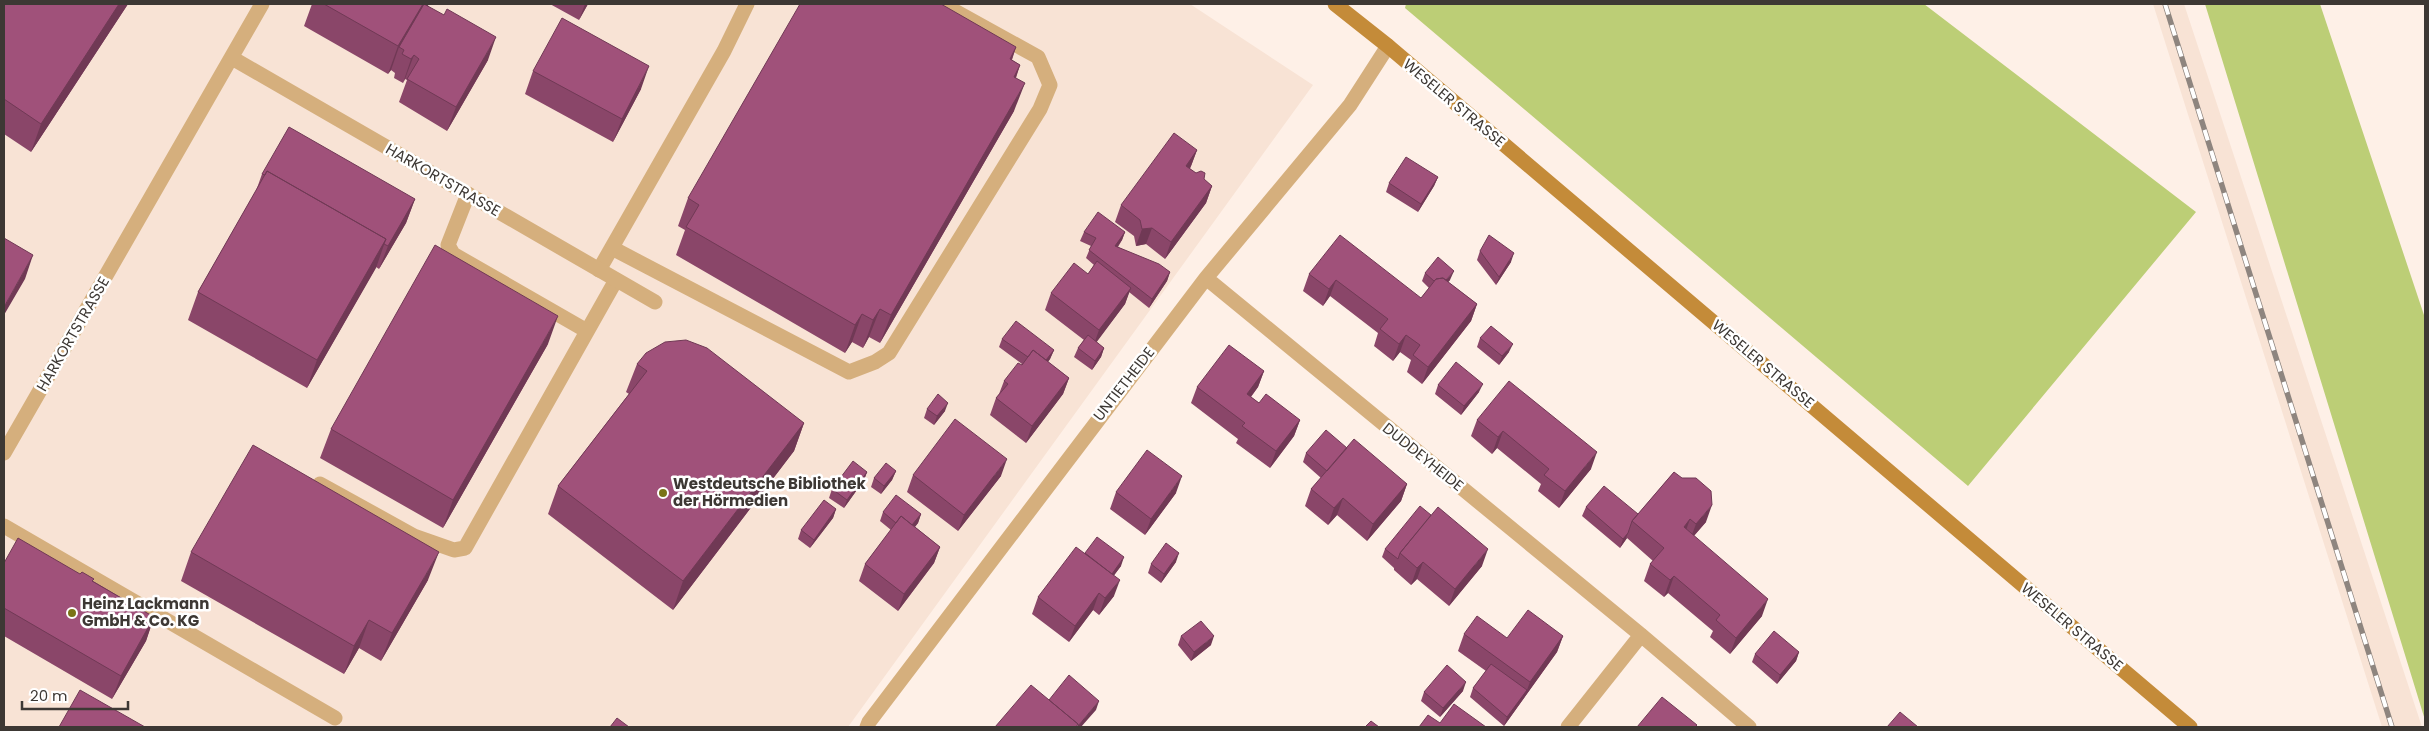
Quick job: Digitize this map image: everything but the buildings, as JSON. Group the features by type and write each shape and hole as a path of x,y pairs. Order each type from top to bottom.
{"main road":[{"name":"WESELER STRASSE","path":"1335,4 1388,46 2190,727"}],"street":[{"name":"HARKORTSTRASSE","path":"4,453 262,4"},
{"path":"599,270 724,52 747,4"},
{"path":"612,248 849,372 875,362 889,353 1040,109 1050,85 1038,56 942,4"},
{"name":"UNTIETHEIDE","path":"867,727 868,722 1065,461 1206,278 1350,105 1388,46"},
{"name":"HARKORTSTRASSE","path":"232,58 654,302"},
{"path":"468,194 448,245 453,254 587,332"},
{"name":"DUDDEYHEIDE","path":"1206,278 1641,635 1749,727"},
{"path":"320,484 414,536 454,550 465,548 616,280"},
{"path":"4,526 335,718"},
{"path":"1568,727 1641,635"}],"shaded area":[{"path":"4,4 1190,4 1313,85 848,727 4,727"},
{"path":"2153,4 2184,4 2422,727 2382,727"}],"green space":[{"path":"1406,4 1924,4 2196,212 1968,486 1405,8"},
{"path":"2205,4 2320,4 2425,318 2425,720"}],"railway":[{"path":"2165,4 2392,727"}],"place":[{"name":"Westdeutsche Bibliothek der Hörmedien","path":"663,493"},
{"name":"Heinz Lackmann GmbH & Co. KG","path":"72,613"}]}
